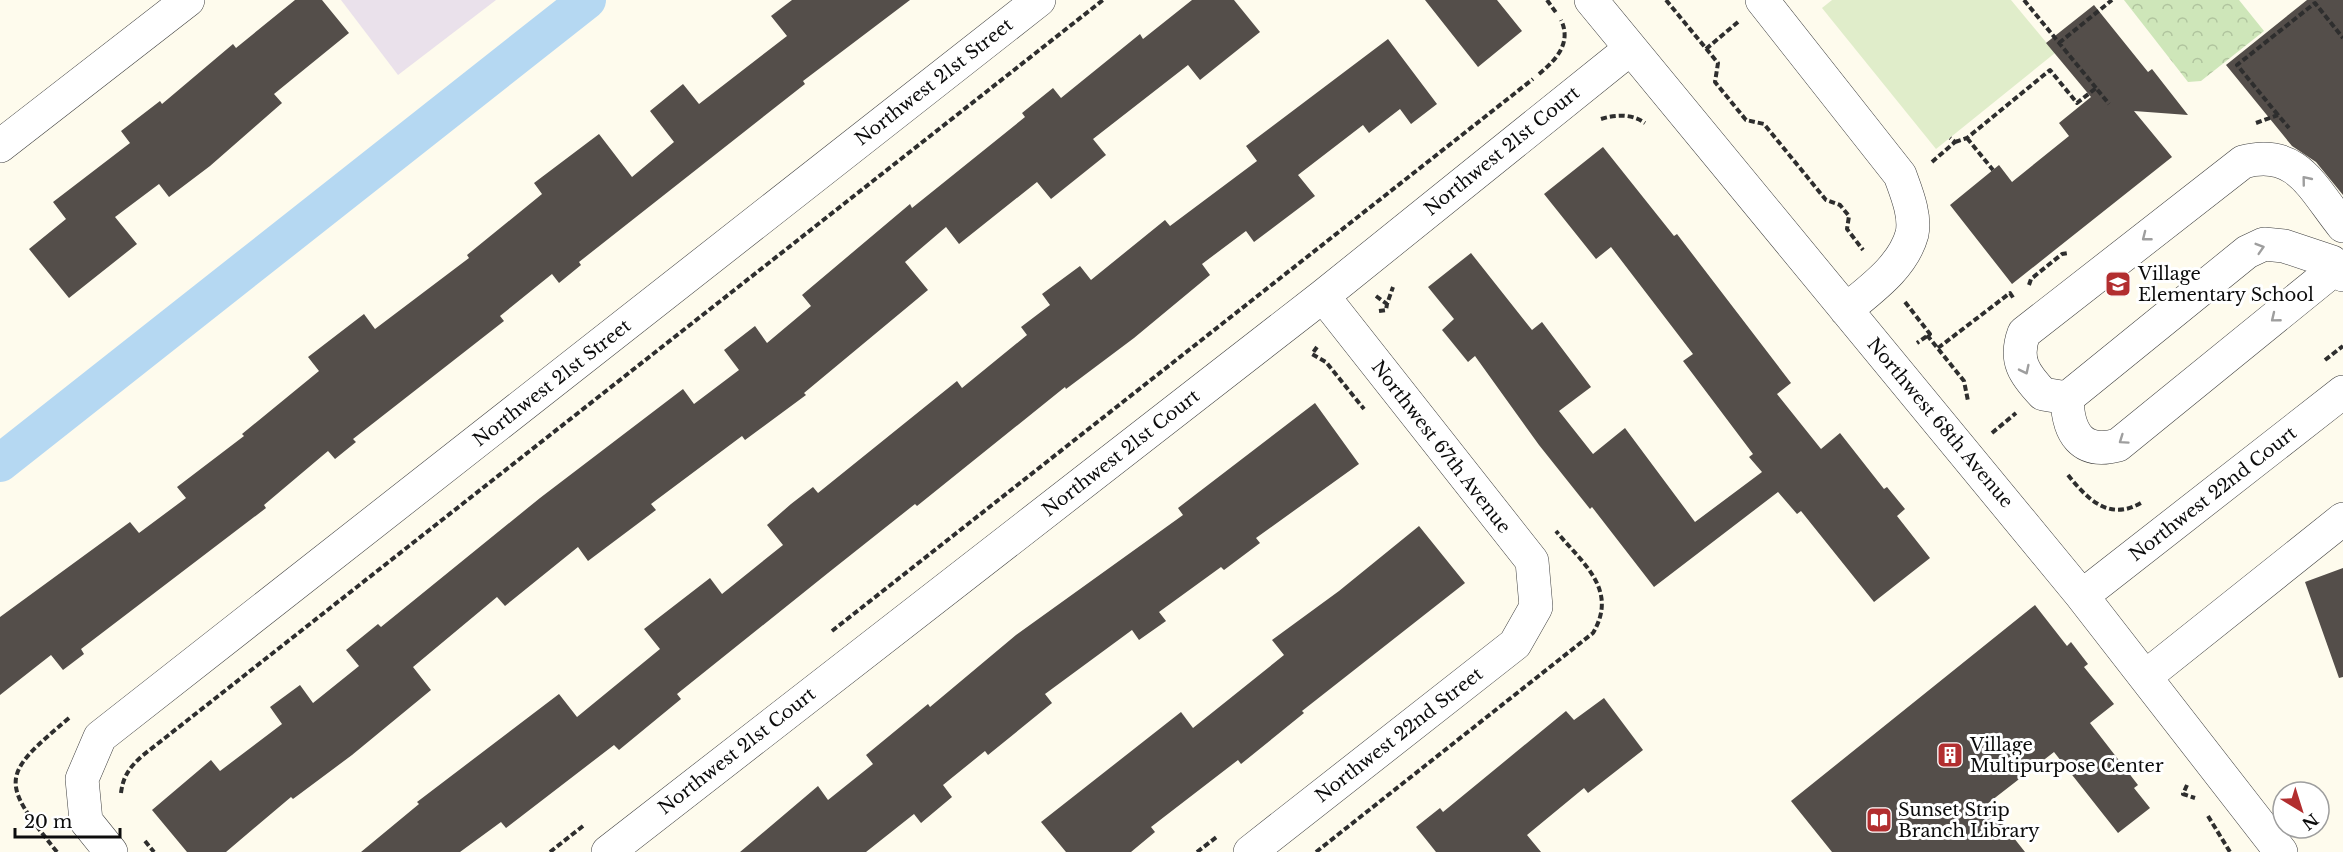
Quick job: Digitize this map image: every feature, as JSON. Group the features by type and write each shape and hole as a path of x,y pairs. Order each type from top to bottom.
{"street":[{"path":"0,146 188,0"},
{"name":"Northwest 21st Street","path":"111,852 86,821 82,779 100,737 1039,0"},
{"name":"Northwest 68th Avenue","path":"1591,0 2082,596 2281,852"},
{"path":"1762,0 1900,175 1910,201 1912,233 1896,264 1885,277 1846,310"},
{"name":"Northwest 21st Court","path":"608,852 1323,296 1630,49"},
{"path":"2067,398 2072,431 2084,443 2101,450 2118,445 2340,271 2332,261 2284,246 2264,244 2247,252 2067,398 2043,394 2031,381 2022,365 2019,347 2024,333 2243,162 2262,157 2294,165 2343,225"},
{"name":"Northwest 67th Avenue","path":"1323,296 1532,561 1536,607"},
{"name":"Northwest 22nd Court","path":"2082,596 2343,392"},
{"path":"2145,677 2343,519"},
{"name":"Northwest 22nd Street","path":"1250,852 1515,644 1536,607"}],"path":[{"path":"121,802 124,778 130,767 142,756 1103,0"},
{"path":"831,631 1327,242 1558,56 1565,42 1565,29 1546,0"},
{"path":"1666,0 1718,63 1715,82 1746,120 1764,124 1826,200 1840,205 1849,216 1847,229 1965,381 1970,410"},
{"path":"2024,0 2109,104"},
{"path":"2059,43 2112,0"},
{"path":"2278,115 2237,65 2317,1 2343,38"},
{"path":"1928,165 1955,142 1967,138 2050,70 2077,103 2096,88"},
{"path":"1599,120 1614,115 1628,116 1647,124"},
{"path":"1950,138 1955,142"},
{"path":"1967,138 1993,170"},
{"path":"1327,242 1364,287 1387,304 1396,282"},
{"path":"1938,348 2010,293 2019,306"},
{"path":"1386,310 1386,316"},
{"path":"1891,364 1928,335"},
{"path":"1334,371 1370,416"},
{"path":"1316,852 1593,633 1601,614 1603,594 1599,583 1553,527"},
{"path":"550,852 587,823"},
{"path":"1197,852 1225,830"},
{"path":"142,837 154,852"}],"shaded area":[{"path":"341,0 496,0 398,75"}],"green space":[{"path":"1832,0 2011,0 2055,53 1936,149 1822,8"},
{"path":"2124,0 2239,0 2264,31 2201,81 2188,82"}],"building":[{"path":"295,0 322,0 349,33 274,94 282,103 210,166 169,197 159,184 115,217 137,244 69,298 29,249 66,219 53,202 130,143 121,131 160,101 162,104 233,44 236,48"},
{"path":"792,0 910,0 803,81 805,84 579,262 581,265 559,283 552,274 500,316 504,321 353,439 356,442 335,459 328,451 264,505 266,508 81,649 84,654 63,670 51,655 0,695 0,617 130,522 139,533 186,498 177,487 244,436 242,434 319,371 308,357 364,314 375,329 469,258 467,255 542,194 534,183 599,134 632,177 674,142 650,111 683,84 699,104 787,36 771,16"},
{"path":"1192,0 1234,0 1260,32 1200,80 1188,65 1093,139 1106,155 1051,199 1037,182 959,244 946,227 905,262 928,290 804,393 806,395 745,440 742,436 651,504 656,510 588,561 578,547 505,606 497,597 413,667 431,690 352,755 293,799 291,797 226,852 187,852 152,810 211,760 220,771 282,724 270,707 300,685 313,703 359,666 346,650 378,624 381,627 540,498 683,389 694,404 739,370 724,350 755,326 767,343 811,306 802,295 910,204 912,208 1025,117 1022,113 1053,88 1061,98 1140,34 1143,39"},
{"path":"1425,0 1497,0 1522,31 1478,67"},
{"path":"2307,0 2343,0 2343,195 2316,162 2292,146 2226,65"},
{"path":"2094,5 2148,72 2152,69 2188,115 2134,111 2172,157 2012,284 1950,205 1999,165 2012,182 2069,136 2059,123 2091,97 2046,43"},
{"path":"1388,39 1437,104 1411,124 1400,109 1369,133 1363,125 1298,175 1315,196 1254,242 1246,231 1202,264 1210,275 1134,338 1066,389 1065,387 677,694 681,699 619,750 614,745 506,828 501,822 460,852 361,852 419,804 417,802 559,694 577,717 660,649 644,629 710,578 722,594 783,545 767,525 791,504 813,487 818,493 957,381 962,388 1027,335 1021,327 1050,305 1042,294 1080,266 1091,280 1165,220 1170,226 1257,161 1246,146"},
{"path":"1603,147 1674,236 1677,234 1791,383 1777,394 1821,449 1840,433 1884,489 1887,487 1905,509 1897,516 1930,558 1874,602 1801,511 1797,514 1778,492 1654,587 1592,507 1590,509 1539,445 1475,356 1468,362 1442,330 1454,319 1428,287 1471,253 1532,330 1542,322 1591,387 1559,411 1593,454 1625,428 1695,522 1762,472 1749,457 1753,454 1683,361 1693,354 1611,247 1596,259 1544,194"},
{"path":"1315,403 1359,464 1256,538 1260,543 1224,570 1221,567 1159,612 1166,621 1139,640 1132,630 1045,694 1052,703 988,755 985,751 943,785 952,797 921,823 914,814 866,852 740,852 818,786 828,800 873,764 866,755 928,704 930,707 1016,635 1183,515 1178,508"},
{"path":"1419,526 1465,583 1302,711 1304,713 1241,764 1238,760 1151,827 1155,832 1131,852 1066,852 1041,822 1181,712 1193,728 1284,655 1272,640 1339,591"},
{"path":"2343,568 2343,677 2339,678 2305,582"},
{"name":"Village Multipurpose Center","path":"2035,605 2067,646 2071,642 2088,664 2084,667 2114,704 2090,723 2138,785 2134,788 2150,808 2118,833 2054,752 1987,804 2025,852 1832,852 1791,801"},
{"path":"1604,698 1643,750 1588,793 1584,788 1527,835 1541,852 1436,852 1416,827 1440,808 1443,812 1566,711 1574,720"}],"waterway":[{"path":"0,463 587,0"}],"place":[{"name":"Village Elementary School","path":"2118,284"},
{"name":"Village Multipurpose Center","path":"1950,755"},
{"name":"Sunset Strip Branch Library","path":"1879,820"}]}
